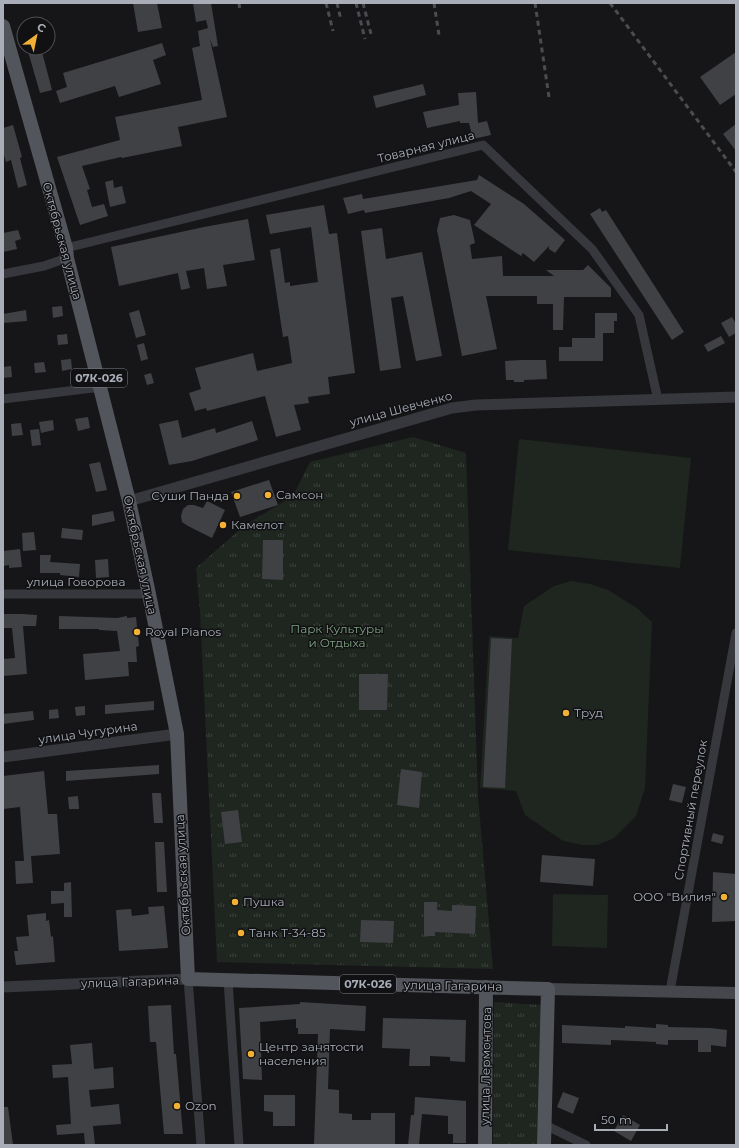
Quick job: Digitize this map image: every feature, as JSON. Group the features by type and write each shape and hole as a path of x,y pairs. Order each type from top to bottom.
{"main road":[{"name":"Октябрьская улица","path":"3,26 66,253 101,387 150,594 176,734 188,979"},
{"name":"улица Гагарина","path":"188,979 736,993"},
{"name":"улица Лермонтова","path":"485,1145 486,987"},
{"path":"544,1145 548,989"}],"street":[{"name":"Товарная улица","path":"3,274 44,266 66,253 483,145 592,249 639,315 658,400"},
{"path":"3,399 101,387"},
{"name":"улица Шевченко","path":"129,501 452,408 484,405 736,397"},
{"name":"улица Говорова","path":"3,594 150,594"},
{"name":"Спортивный переулок","path":"670,991 736,633"},
{"name":"улица Чугурина","path":"3,757 176,734"},
{"name":"улица Гагарина","path":"3,987 188,979"},
{"name":"Октябрьская улица","path":"188,979 201,1145"},
{"path":"228,980 239,1145"},
{"path":"545,1125 586,1145"}],"green space":[{"name":"Парк Культуры и Отдыха","path":"413,437 466,453 478,796 493,969 217,962 200,611 196,568 245,525 293,496 310,462"},
{"path":"519,439 691,458 680,568 508,550"},
{"name":"Труд","path":"571,581 590,584 608,590 637,608 652,622 645,788 636,816 614,838 598,845 582,845 563,841 525,815 516,791 480,788 489,636 518,638 524,606 554,586"},
{"path":"553,894 608,895 607,948 552,946"},
{"path":"494,1002 542,1005 539,1145 493,1145"}],"building":[{"path":"133,3 157,3 162,28 138,32"},
{"path":"193,3 211,3 218,46 213,47 210,39 227,117 178,127 182,146 82,166 90,189 87,190 92,207 104,204 108,216 80,225 57,157 120,140 115,117 202,100 192,48 200,46 198,31 208,28 206,20 196,22"},
{"path":"162,43 166,55 153,60 161,84 119,97 115,86 60,103 56,91 67,87 63,73"},
{"path":"736,52 736,94 720,105 700,77"},
{"path":"29,56 43,56 52,90 40,93"},
{"path":"423,84 426,95 376,108 373,96"},
{"path":"476,92 478,123 487,121 491,135 473,139 469,123 460,123 460,121 427,128 423,112 459,105 458,93"},
{"path":"736,124 736,151 723,134"},
{"path":"13,125 22,157 20,158 27,185 18,188 11,160 6,162 3,152 3,128"},
{"path":"479,175 524,204 565,240 555,253 549,249 549,246 534,262 523,253 521,256 474,225 491,204 471,191 449,198 365,213 364,210 348,214 343,198 362,194 363,199 477,180"},
{"path":"113,180 114,188 122,186 126,203 110,207 105,182"},
{"path":"324,205 329,234 337,233 355,373 328,377 330,394 308,397 309,403 294,405 301,430 276,437 265,396 207,411 206,408 195,411 189,393 201,389 195,368 253,353 257,371 292,363 288,336 283,337 270,250 280,248 285,283 290,282 290,286 318,282 311,227 270,234 266,215"},
{"path":"600,208 602,212 606,210 684,332 672,340 590,214"},
{"path":"454,215 470,220 475,243 470,245 472,259 502,256 503,276 554,276 546,270 583,270 588,265 611,288 611,297 564,297 563,330 553,330 553,304 537,304 537,296 486,296 497,349 462,356 437,230 440,218"},
{"path":"248,219 255,260 223,265 227,286 207,289 204,268 186,271 190,288 181,290 178,273 119,286 111,247"},
{"path":"382,228 386,259 422,252 442,356 416,361 403,296 391,298 401,368 380,371 361,231"},
{"path":"18,230 21,239 15,241 17,249 3,252 3,233"},
{"path":"62,306 63,316 53,318 52,307"},
{"path":"26,310 27,321 3,323 3,314"},
{"path":"139,310 146,335 136,338 129,313"},
{"path":"595,313 617,313 617,321 614,321 614,333 603,333 603,361 559,361 559,347 572,347 572,338 595,338"},
{"path":"732,317 736,324 736,333 729,337 721,323"},
{"path":"67,334 68,344 58,345 57,335"},
{"path":"721,336 725,343 708,352 704,345"},
{"path":"144,343 148,359 141,361 137,345"},
{"path":"71,359 72,369 62,371 61,360"},
{"path":"546,360 547,379 524,380 524,382 506,380 505,361"},
{"path":"44,362 46,372 35,373 34,363"},
{"path":"11,366 12,377 3,378 3,367"},
{"path":"151,373 154,383 147,385 144,375"},
{"path":"88,417 90,428 78,431 75,419"},
{"path":"53,420 54,430 41,433 39,422"},
{"path":"178,420 182,438 215,428 216,433 252,421 258,440 192,461 169,465 159,424"},
{"path":"21,423 23,435 12,436 11,424"},
{"path":"39,429 41,445 32,446 30,430"},
{"path":"100,462 107,490 96,492 89,464"},
{"path":"269,480 278,505 240,517 231,492"},
{"path":"207,501 225,510 212,538 182,522 181,516 183,509 188,505 203,508"},
{"path":"113,511 115,521 92,526 92,515"},
{"path":"62,528 83,530 82,540 61,538"},
{"path":"34,532 36,550 23,551 22,533"},
{"path":"263,540 283,540 283,580 262,579"},
{"path":"20,549 22,567 9,568 9,565 3,566 3,551"},
{"path":"40,555 51,555 50,562 80,564 79,577 60,575 60,573 40,573"},
{"path":"108,559 109,577 96,578 95,560"},
{"path":"3,614 37,615 36,626 23,626 27,674 3,676 3,659 15,658 12,628 3,628"},
{"path":"59,616 117,618 127,616 127,618 136,617 139,646 136,647 137,662 128,662 129,676 85,680 83,654 120,651 117,631 99,629 59,629"},
{"path":"491,638 512,639 505,788 483,787"},
{"path":"359,674 388,674 387,710 359,710"},
{"path":"154,701 154,710 105,714 105,705"},
{"path":"85,706 85,715 76,716 75,707"},
{"path":"58,709 59,718 49,719 49,710"},
{"path":"33,711 34,720 3,724 3,714"},
{"path":"159,765 159,774 66,781 66,771"},
{"path":"401,769 422,772 419,808 397,805"},
{"path":"44,771 48,814 57,814 60,854 31,856 33,883 16,884 15,861 24,861 20,807 3,809 3,776"},
{"path":"673,784 686,787 682,803 669,800"},
{"path":"152,793 161,793 163,823 154,823"},
{"path":"78,796 79,809 69,809 68,797"},
{"path":"238,810 242,842 225,844 221,812"},
{"path":"713,833 724,836 722,844 711,841"},
{"path":"155,842 164,842 167,892 157,892"},
{"path":"542,855 595,859 593,886 540,882"},
{"name":"ООО \"Вилия\"","path":"713,872 736,874 736,921 712,922"},
{"path":"71,882 72,917 64,917 64,903 51,904 51,891 64,891 64,883"},
{"path":"424,902 437,902 437,910 452,911 452,905 476,906 475,934 435,932 435,936 424,936"},
{"path":"164,906 168,948 119,951 116,910 131,909 132,916 149,914 148,907"},
{"path":"46,913 46,921 49,920 51,937 53,936 55,962 16,965 14,951 18,951 16,937 29,936 27,915"},
{"path":"361,920 394,921 393,943 360,942"},
{"path":"300,1002 366,1006 365,1031 330,1029 328,1089 339,1090 339,1113 352,1114 352,1120 371,1120 371,1113 395,1113 395,1145 314,1145 318,1034 298,1034 296,1019 260,1022 262,1080 243,1079 239,1008 300,1004"},
{"path":"171,1005 174,1054 176,1054 183,1134 164,1134 156,1042 150,1042 148,1006"},
{"path":"383,1018 466,1020 465,1062 450,1061 450,1057 430,1056 430,1066 409,1066 410,1049 382,1048"},
{"path":"656,1024 668,1025 668,1027 727,1030 726,1047 711,1045 711,1052 698,1052 698,1040 668,1040 668,1045 656,1044 656,1042 611,1040 611,1045 562,1043 562,1025 656,1028"},
{"path":"92,1043 94,1069 113,1067 114,1088 89,1090 91,1107 119,1104 121,1124 93,1126 95,1145 85,1145 84,1133 57,1135 56,1125 71,1124 68,1077 53,1078 52,1065 72,1064 70,1045"},
{"path":"563,1092 579,1098 573,1114 557,1107"},
{"path":"264,1095 295,1095 295,1126 273,1126 273,1112 264,1111"},
{"path":"415,1097 466,1101 466,1143 453,1143 453,1134 448,1134 448,1116 422,1114 419,1145 408,1145 411,1115 414,1115"},
{"path":"3,1107 8,1107 13,1145 3,1145"},
{"path":"623,1115 640,1125 631,1141 614,1131"}],"railway":[{"path":"239,3 240,11"},
{"path":"326,3 333,31"},
{"path":"337,3 341,20"},
{"path":"356,3 365,39"},
{"path":"363,3 372,38"},
{"path":"434,3 439,35"},
{"path":"535,3 549,97"},
{"path":"610,3 736,172"}],"place":[{"name":"Самсон","path":"268,495"},
{"name":"Суши Панда","path":"237,496"},
{"name":"Камелот","path":"223,525"},
{"name":"Royal Pianos","path":"137,632"},
{"name":"Труд","path":"566,713"},
{"name":"ООО \"Вилия\"","path":"724,897"},
{"name":"Пушка","path":"235,902"},
{"name":"Танк Т-34-85","path":"241,933"},
{"name":"Центр занятости населения","path":"251,1054"},
{"name":"Ozon","path":"177,1106"}]}
